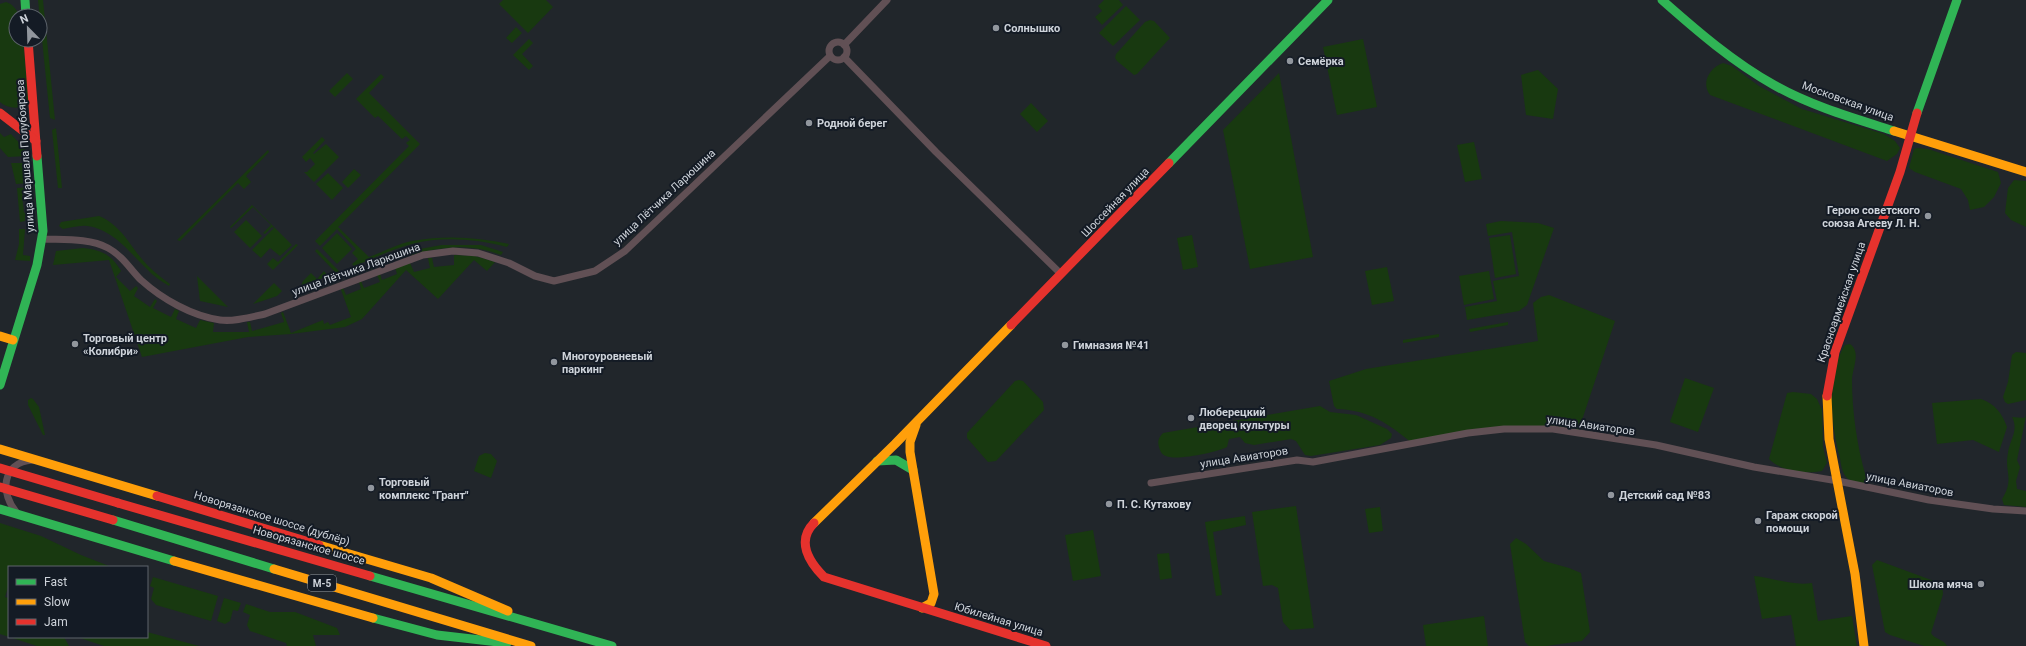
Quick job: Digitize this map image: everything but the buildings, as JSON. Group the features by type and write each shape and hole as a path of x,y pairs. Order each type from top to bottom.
{"main road":[{"name":"Шоссейная улица","path":"875,462 895,444 1328,0"},
{"name":"Московская улица","path":"1662,0 1715,46 1774,85 1828,109 2026,172"},
{"name":"Красноармейская улица","path":"1864,646 1855,574 1830,439 1827,413 1829,372 1900,172 1909,145 1910,135 1956,0"},
{"name":"улица Маршала Полубоярова","path":"0,385 37,265 42,239 29,48"},
{"path":"0,112 36,141"},
{"path":"0,336 13,340"},
{"name":"Шоссейная улица","path":"918,420 910,442 913,470 919,496 934,594"},
{"name":"Новорязанское шоссе (дублёр)","path":"0,449 431,578 532,622"},
{"path":"875,462 890,458 903,461 913,470"},
{"name":"Юбилейная улица","path":"875,462 809,528 806,543 807,556 814,568 824,577 1046,646"},
{"name":"Новорязанское шоссе","path":"0,468 612,646"},
{"name":"М-5","path":"0,487 530,646"},
{"path":"0,509 323,605 437,635 530,646"},
{"path":"922,608 931,603 934,594"},
{"name":"Юбилейная улица","path":"934,594 946,615"}],"street":[{"name":"улица Лётчика Ларюшина","path":"42,239 78,240 107,248 118,254 151,289 163,297 177,305 220,320 240,319 265,314 411,258 439,252 478,253 509,263 535,276 554,281 567,279 595,271 625,251 830,56 829,52 831,46 837,43 844,45 887,0"},
{"path":"830,56 838,60 844,57 846,51 844,45"},
{"path":"844,57 936,152 1061,274"},
{"name":"улица Авиаторов","path":"1151,483 1297,460 1313,462 1465,434 1504,429 1553,429 1656,445 1754,468 1838,481 1929,500 1993,510 2026,512"},
{"path":"21,516 6,501 3,492 4,479 11,468 17,463 36,460"}],"green space":[{"path":"38,0 43,0 44,8 39,8"},
{"path":"503,0 546,0 553,7 528,33 499,4"},
{"path":"1104,0 1119,0 1123,5 1102,25 1095,17 1102,11 1098,6"},
{"path":"6,2 11,4 15,8 8,8 8,48 24,48 29,102 26,105 15,108 0,102 0,4"},
{"path":"1126,6 1140,20 1113,46 1099,33"},
{"path":"1150,20 1154,21 1170,38 1137,74 1134,75 1117,61 1115,58 1116,54 1145,22"},
{"path":"516,27 522,33 512,43 506,38"},
{"path":"529,39 533,43 522,54 533,66 529,70 513,55"},
{"path":"1363,39 1377,107 1337,115 1323,47"},
{"path":"43,48 48,48 55,120 50,118"},
{"path":"1723,63 1732,66 1759,86 1802,109 1884,134 1895,141 1900,148 1897,154 1887,161 1710,95 1706,86 1708,76 1714,68"},
{"path":"1538,70 1558,89 1553,119 1526,115 1521,75"},
{"path":"347,73 353,79 335,97 329,91"},
{"path":"1279,73 1313,257 1250,269 1223,130"},
{"path":"381,74 384,77 369,93 420,144 338,227 369,257 406,242 449,237 509,244 507,247 471,240 436,240 405,246 354,266 352,264 358,259 352,253 356,249 337,229 320,246 315,241 409,146 406,143 410,140 406,136 402,139 378,116 375,118 356,99"},
{"path":"1031,103 1048,121 1037,132 1020,114"},
{"path":"56,128 62,188 58,188 52,130"},
{"path":"0,133 4,137 11,134 25,149 27,156 8,157 0,148"},
{"path":"322,137 325,140 313,153 314,154 326,144 339,157 314,182 304,172 307,172 315,164 310,158 306,162 302,157"},
{"path":"1474,142 1482,179 1465,182 1457,145"},
{"path":"1914,149 1928,149 1998,172 2001,183 1994,197 1984,207 1970,210 1968,200 1961,189 1915,172 1909,168"},
{"path":"268,150 269,152 246,176 251,182 244,189 238,183 180,241 177,240"},
{"path":"11,163 29,163 30,183 16,184"},
{"path":"354,169 361,175 348,188 342,182"},
{"path":"328,173 343,188 332,200 316,184"},
{"path":"2014,180 2026,181 2026,227 2011,220 2005,213 2008,188"},
{"path":"30,187 30,190 22,195 24,213 32,210 32,213 25,216 25,221 20,222 17,188"},
{"path":"252,205 292,245 280,256 270,248 261,258 252,250 274,228 272,227 265,234 263,233 271,225 253,207 231,228 230,227"},
{"path":"99,216 106,219 118,229 144,262 170,284 169,286 152,274 127,249 105,232 87,226 63,229 59,226 61,222"},
{"path":"246,220 262,236 250,248 234,232"},
{"path":"1501,221 1538,223 1554,228 1527,305 1519,311 1467,320 1465,307 1497,301 1493,281 1519,276 1512,232 1488,236 1486,224"},
{"path":"19,229 25,229 23,255 30,256 30,261 15,260 19,244"},
{"path":"337,233 352,249 337,264 322,248"},
{"path":"1192,235 1198,267 1183,270 1177,238"},
{"path":"1510,235 1516,274 1495,278 1489,238"},
{"path":"296,244 298,245 273,270 267,264 273,258 278,262"},
{"path":"442,245 481,245 503,252 501,255 481,249 462,247 442,248 404,257 348,278 347,275 414,250"},
{"path":"83,248 96,250 110,257 121,271 116,277 130,291 136,286 138,288 134,296 150,307 155,299 157,301 153,308 171,317 175,309 179,311 176,319 196,328 200,320 214,323 213,332 249,332 247,322 250,322 252,331 284,322 281,313 283,312 291,333 323,320 324,324 328,322 330,325 351,317 341,290 343,288 346,295 361,289 359,282 361,281 364,288 380,282 377,275 380,274 382,280 397,274 395,267 410,263 414,272 430,268 428,258 432,258 434,267 454,265 454,255 475,256 495,262 487,271 474,260 438,299 406,270 362,319 345,327 291,334 248,337 142,357 109,260 53,265 56,251"},
{"path":"317,249 339,271 337,274 315,251"},
{"path":"1387,267 1394,301 1372,305 1365,271"},
{"path":"324,271 328,276 301,286 303,281 311,273 317,279"},
{"path":"1489,271 1494,299 1464,305 1459,276"},
{"path":"197,276 228,307 200,301"},
{"path":"274,283 282,291 277,296 253,304"},
{"path":"1549,295 1615,321 1578,432 1504,429 1412,443 1378,419 1359,412 1337,409 1334,406 1329,381 1366,369 1538,341 1533,303 1541,297"},
{"path":"1508,322 1508,325 1470,332 1469,329"},
{"path":"1439,334 1439,337 1403,343 1403,340"},
{"path":"1850,344 1856,355 1852,379 1852,391 1856,429 1866,477 1866,481 1862,484 1852,481 1845,476 1841,466 1834,431 1832,400 1835,371 1839,357 1845,345"},
{"path":"2016,352 2026,353 2026,400 2008,404 2005,402 2003,397 2008,382 2012,355"},
{"path":"1685,378 1714,388 1698,432 1670,422"},
{"path":"1015,381 1023,381 1043,402 1044,410 996,461 988,462 967,438 967,433"},
{"path":"1793,392 1811,394 1817,399 1822,410 1823,447 1827,463 1822,471 1794,471 1780,467 1769,459 1787,393"},
{"path":"31,398 39,407 45,435 43,435 28,405 28,400"},
{"path":"1981,399 1994,406 2003,417 2007,427 1999,452 1973,440 1937,444 1932,403"},
{"path":"1320,406 1330,412 1356,415 1387,429 1392,434 1391,438 1380,445 1311,456 1305,455 1296,441 1291,439 1254,445 1245,443 1240,437 1229,439 1227,447 1222,449 1197,455 1178,457 1163,455 1158,445 1160,436 1163,433"},
{"path":"2026,416 2017,460 2020,467 2016,481 2017,489 2026,491 2026,507 2004,505 2002,499 2009,481 2007,460 2015,427 2012,417 2024,418"},
{"path":"485,453 491,454 497,461 491,478 474,471 479,456"},
{"path":"1296,506 1314,628 1290,630 1283,622 1278,588 1272,585 1263,586 1252,512"},
{"path":"1380,507 1383,531 1369,533 1365,509"},
{"path":"1245,516 1246,525 1213,532 1222,595 1216,596 1205,522"},
{"path":"0,523 41,536 81,555 109,566 8,566 8,587 5,597 8,598 8,637 0,634"},
{"path":"1093,530 1101,576 1073,581 1065,535"},
{"path":"1516,538 1526,544 1544,561 1581,573 1590,632 1582,641 1546,646 1529,646 1525,642 1510,544"},
{"path":"1169,553 1172,578 1160,580 1157,554"},
{"path":"1877,560 1942,584 1943,594 1931,633 1944,642 1947,646 1924,646 1885,632 1872,565"},
{"path":"1754,576 1790,583 1812,583 1818,621 1852,616 1857,646 1796,646 1791,615 1762,619"},
{"path":"153,577 218,596 211,621 156,605 151,599 154,588 150,586"},
{"path":"224,598 241,603 238,611 233,610 230,621 225,624 217,621"},
{"path":"246,604 270,612 295,612 337,628 340,635 313,635 316,646 287,646 286,643 250,631 247,625 250,615 243,612"},
{"path":"1484,616 1488,646 1426,646 1423,625"},
{"path":"148,632 199,646 104,646 80,638 148,638"},
{"path":"12,638 65,638 69,646 37,646"}],"traffic: fast":[{"path":"25,0 26,8"},
{"path":"1169,163 1328,0"},
{"path":"1662,0 1730,56 1774,85 1817,105 1894,131"},
{"path":"1917,113 1957,0"},
{"path":"0,385 37,265 43,231 37,156"},
{"path":"877,461 896,460 913,470"},
{"path":"0,509 174,561"},
{"path":"113,520 274,569"},
{"path":"370,576 612,646"},
{"path":"373,618 437,635 507,643"}],"traffic: slow":[{"path":"1894,131 2026,172"},
{"path":"814,523 895,444 1011,325"},
{"path":"0,336 13,340"},
{"path":"1827,396 1829,439 1855,574 1864,646"},
{"path":"916,425 910,442 910,452 934,594 931,603 922,608"},
{"path":"0,449 157,496"},
{"path":"319,545 431,578 508,611"},
{"path":"174,561 373,618"},
{"path":"274,569 531,646"}],"traffic: jam":[{"path":"29,48 37,156"},
{"path":"0,113 36,141"},
{"path":"1827,396 1835,352 1900,172 1917,113"},
{"path":"1011,325 1169,163"},
{"path":"0,468 118,503"},
{"path":"0,487 113,520"},
{"path":"157,496 319,545"},
{"path":"118,503 370,576"},
{"path":"814,523 809,530 805,544 809,558 824,577 1046,646"}],"place":[{"name":"Солнышко","path":"996,28"},
{"name":"Семёрка","path":"1290,61"},
{"name":"Родной берег","path":"809,123"},
{"name":"Герою советского союза Агееву Л. Н.","path":"1928,216"},
{"name":"Торговый центр «Колибри»","path":"75,344"},
{"name":"Гимназия №41","path":"1065,345"},
{"name":"Многоуровневый паркинг","path":"554,362"},
{"name":"Люберецкий дворец культуры","path":"1191,418"},
{"name":"Торговый комплекс \"Грант\"","path":"371,488"},
{"name":"Детский сад №83","path":"1611,495"},
{"name":"П. С. Кутахову","path":"1109,504"},
{"name":"Гараж скорой помощи","path":"1758,521"},
{"name":"Школа мяча","path":"1981,584"}]}
